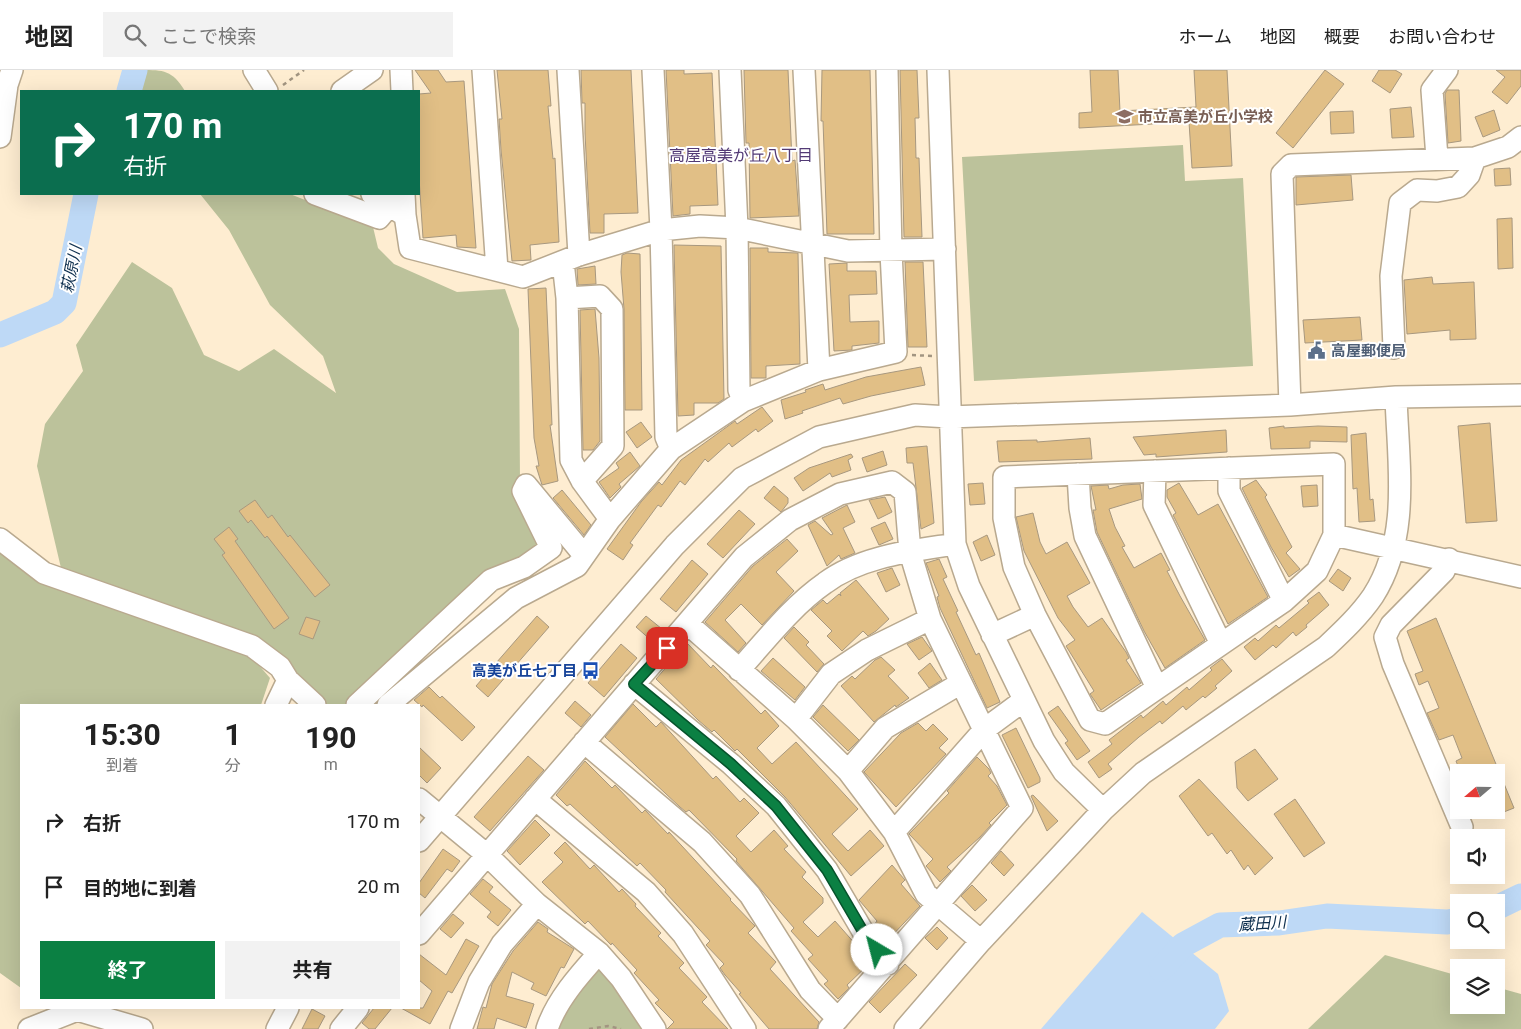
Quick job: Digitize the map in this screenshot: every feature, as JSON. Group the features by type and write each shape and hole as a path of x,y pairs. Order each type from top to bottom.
{"street":[{"path":"0,137 7,85 12,70"},
{"path":"254,70 267,90"},
{"path":"343,90 372,70"},
{"path":"401,70 402,90"},
{"path":"484,70 497,270"},
{"path":"568,70 571,259 568,298 571,460 582,481 610,519"},
{"path":"653,70 661,230 666,438 671,449"},
{"path":"730,70 737,228 739,390 743,401"},
{"path":"804,70 819,370"},
{"path":"389,704 516,598 577,566 610,519 671,449 743,401 819,370 896,352 891,252 887,70"},
{"path":"938,70 955,544 970,586 992,635 1023,702 1044,741 1064,772 1103,810"},
{"path":"1437,158 1432,90 1447,70"},
{"path":"1290,405 1282,174 1291,165 1475,158 1508,147 1521,137"},
{"path":"1394,348 1391,276 1400,203 1417,190 1437,191 1458,187 1469,175 1475,158"},
{"path":"318,195 380,218 400,205"},
{"path":"375,195 400,205"},
{"path":"400,205 410,248 524,277 571,259 661,230 700,226 737,228 848,251 891,252 945,249"},
{"path":"568,298 600,296 612,309 613,446 582,481"},
{"path":"420,840 675,545 742,478 819,437 915,414 950,417 1290,405 1396,397 1521,395"},
{"path":"905,1029 981,941 1103,810 1142,773 1326,647 1350,624 1373,595 1394,548 1400,511 1396,397"},
{"path":"1334,464 1334,535 1318,571 1284,601 1105,724 1090,720 1035,615 1014,567 1004,518 1004,477 1155,471 1334,464"},
{"path":"1229,468 1229,490 1284,601"},
{"path":"1155,471 1154,505 1222,644"},
{"path":"1078,474 1080,508 1086,536 1158,688"},
{"path":"420,933 584,742 634,684 688,624 744,557 790,520 840,494 892,482 905,492 910,552 930,620 1022,808 834,1024 810,990 750,895 702,842 584,742"},
{"path":"357,704 492,580 524,567 551,548 523,491 526,485 584,555"},
{"path":"1334,535 1449,559 1521,577"},
{"path":"0,539 44,573 252,646 280,667 288,680 314,704"},
{"path":"739,670 786,618 825,582 866,562 955,544"},
{"path":"1449,559 1444,571 1391,625 1385,637 1392,664 1462,827"},
{"path":"992,635 1035,615"},
{"path":"796,720 831,674 867,650 930,620"},
{"path":"688,624 796,720 848,771 894,832 926,894 981,941"},
{"path":"276,704 288,680"},
{"path":"848,771 885,728 962,683"},
{"path":"634,684 731,764 776,806 827,870 865,935 888,964"},
{"path":"894,832 985,729 1023,702"},
{"path":"535,799 646,892 683,934 745,1029"},
{"path":"420,800 441,815 487,855 537,904 599,953 621,978 655,1029"},
{"path":"461,1029 479,982 502,944 537,904"},
{"path":"547,1029 550,1019 577,978 599,953"},
{"path":"277,1029 287,1009"},
{"path":"341,1029 357,1009"},
{"path":"29,1029 78,1010 87,1016 142,1029"}],"path":[{"path":"267,90 278,88 304,70"},
{"path":"896,352 918,356 948,355"},
{"path":"588,1029 608,1026 621,1029"}],"green space":[{"path":"141,70 156,70 171,75 184,90 132,90"},
{"path":"1183,145 1185,181 1243,178 1253,366 974,381 962,157"},
{"path":"201,195 293,195 373,227 378,248 394,264 457,292 505,289 519,329 520,485 544,553 493,583 359,704 311,704 262,641 61,568 37,466 45,424 83,371 76,345 132,262 172,288 204,355 239,371 274,349 336,393 323,356 270,305 229,230"},
{"path":"0,546 250,655 270,678 261,704 20,704 20,987 0,973"},
{"path":"1385,955 1450,973 1450,1014 1505,1014 1505,990 1521,994 1521,1029 1308,1029"},
{"path":"599,969 617,983 645,1029 554,1029 563,1008"}],"water":[{"path":"1142,912 1218,974 1229,1011 1215,1029 1041,1029"}],"building":[{"path":"415,70 438,70 446,82 464,81 476,248 457,247 456,235 423,238 420,193 420,94 431,93"},
{"path":"497,70 548,70 551,106 548,106 553,159 555,158 559,242 530,245 531,260 512,261 501,150 499,119 502,119"},
{"path":"581,70 631,70 638,213 604,214 604,233 590,233 585,103 582,103"},
{"path":"666,70 684,70 684,74 712,73 718,205 690,206 690,214 673,216"},
{"path":"744,70 788,70 792,161 795,160 799,216 750,218 749,143 746,143"},
{"path":"822,70 870,70 874,234 827,234 823,121 821,121"},
{"path":"900,70 917,70 919,118 915,118 916,158 919,158 922,237 904,237"},
{"path":"1090,70 1118,70 1120,111 1196,107 1194,70 1227,70 1232,166 1192,168 1189,122 1079,128 1079,113 1092,112"},
{"path":"1325,70 1344,84 1293,148 1276,133"},
{"path":"1379,70 1395,70 1402,74 1390,93 1372,81"},
{"path":"1496,70 1521,70 1521,86 1507,104 1492,92 1505,77"},
{"path":"1447,90 1459,90 1461,141 1448,143 1445,94"},
{"path":"1411,107 1414,137 1392,138 1390,109"},
{"path":"1494,110 1500,130 1483,137 1475,117"},
{"path":"1353,111 1354,133 1331,134 1330,112"},
{"path":"1510,168 1511,185 1495,186 1494,169"},
{"path":"1351,175 1353,200 1296,205 1296,177"},
{"path":"1512,218 1513,268 1498,269 1497,219"},
{"path":"674,245 721,246 724,399 718,403 694,403 694,415 678,416"},
{"path":"750,248 768,248 768,252 798,253 800,364 766,366 766,378 751,378"},
{"path":"627,253 640,254 642,410 625,410 624,309 621,272 622,255"},
{"path":"905,262 923,262 927,347 908,347"},
{"path":"847,263 847,271 876,271 877,294 849,295 850,322 879,321 879,343 852,346 852,350 834,351 829,264"},
{"path":"595,266 596,284 578,285 577,269"},
{"path":"1432,277 1433,284 1474,282 1476,339 1450,340 1450,330 1407,334 1404,280"},
{"path":"546,288 552,425 550,425 558,481 542,485 536,466 539,466 534,438 528,289"},
{"path":"595,309 599,358 600,441 593,450 583,450 580,310"},
{"path":"1360,317 1362,340 1305,343 1303,320"},
{"path":"921,367 925,385 843,404 840,398 785,419 781,400 806,392 805,390 823,384 825,390 866,377"},
{"path":"762,407 773,421 758,432 756,429 732,447 729,443 708,462 705,459 685,485 680,481 661,507 658,505 630,543 633,545 623,560 607,549 641,502 659,482 662,485 681,460 735,421 737,424"},
{"path":"641,422 652,437 637,448 626,432"},
{"path":"1490,423 1497,521 1466,523 1458,426"},
{"path":"1284,426 1284,428 1347,427 1347,442 1310,441 1310,448 1271,449 1269,428"},
{"path":"1226,430 1227,452 1156,457 1156,454 1144,455 1133,437"},
{"path":"1366,433 1370,500 1373,499 1375,521 1359,522 1357,488 1353,489 1351,435"},
{"path":"1090,438 1092,459 999,462 997,441 1037,440 1037,442"},
{"path":"927,446 934,523 921,529 913,463 907,463 906,448"},
{"path":"883,451 887,465 867,472 862,458"},
{"path":"630,452 640,466 619,484 621,487 610,498 599,482 619,468 616,463"},
{"path":"851,454 853,457 848,460 851,470 832,477 830,473 803,491 794,478 809,468"},
{"path":"1256,480 1267,495 1265,497 1292,547 1286,553 1300,569 1289,577 1271,547 1242,488"},
{"path":"983,483 985,504 970,505 968,484"},
{"path":"1179,483 1198,515 1218,504 1268,597 1228,624 1173,515 1176,513 1167,497 1167,490"},
{"path":"1140,484 1142,499 1109,509 1115,527 1125,546 1122,547 1134,568 1161,553 1170,570 1167,571 1205,640 1165,668 1144,631 1097,532 1093,510 1096,510 1091,486 1108,485 1109,489 1123,485"},
{"path":"1317,485 1318,506 1303,507 1301,486"},
{"path":"774,486 788,498 788,503 781,512 764,498"},
{"path":"562,490 591,525 584,535 553,498"},
{"path":"885,497 892,512 878,519 869,500"},
{"path":"255,500 268,518 272,515 288,537 290,535 330,585 315,597 267,536 265,538 251,520 248,523 239,511"},
{"path":"847,505 855,522 843,528 855,553 841,559 839,555 827,566 808,525 815,521 831,535 833,534 822,518"},
{"path":"739,510 755,524 723,558 707,544"},
{"path":"1033,513 1040,542 1046,554 1067,542 1090,583 1067,596 1073,607 1088,627 1102,618 1126,652 1129,658 1126,660 1141,683 1101,710 1090,694 1094,691 1066,646 1075,640 1058,618 1024,551 1016,517"},
{"path":"885,522 893,539 879,545 871,528"},
{"path":"229,527 238,539 235,541 289,618 274,629 222,555 225,553 214,539"},
{"path":"987,535 995,555 981,561 973,542"},
{"path":"787,539 798,551 776,572 794,591 762,625 741,604 725,620 746,643 738,652 705,622 753,566"},
{"path":"939,559 947,577 943,579 958,611 956,612 976,655 979,653 1000,702 987,708 940,608 937,597 939,596 926,563"},
{"path":"692,560 708,574 676,612 660,599"},
{"path":"892,568 900,585 886,592 877,573"},
{"path":"1338,569 1351,578 1343,591 1329,581"},
{"path":"856,580 889,619 868,636 863,631 842,651 827,636 832,631 811,610 823,600 827,604 839,594 841,596 840,593"},
{"path":"1319,592 1329,605 1296,636 1293,632 1276,648 1273,645 1255,660 1244,647 1255,638 1258,641 1276,625 1279,628"},
{"path":"537,616 549,627 488,697 476,686"},
{"path":"646,616 662,629 652,641 636,627"},
{"path":"306,617 320,621 313,639 299,634"},
{"path":"1436,618 1496,764 1457,764 1456,761 1462,758 1453,735 1439,740 1427,713 1439,708 1428,681 1419,685 1415,674 1423,671 1407,631"},
{"path":"794,627 809,642 806,645 824,664 817,672 784,638"},
{"path":"922,637 932,651 919,660 907,644"},
{"path":"687,643 711,668 713,665 761,714 765,710 779,726 757,748 772,764 796,742 858,809 832,834 848,851 870,830 884,846 851,876 785,797 737,749 735,751 714,730 712,732 698,720 656,679"},
{"path":"621,644 637,658 604,697 588,683"},
{"path":"881,657 895,670 888,676 909,698 896,707 895,705 874,722 841,686 852,676 855,679 875,660"},
{"path":"773,658 805,687 795,700 761,671"},
{"path":"1222,659 1232,671 1215,686 1217,688 1205,698 1203,696 1186,710 1183,706 1162,724 1160,721 1139,737 1108,764 1112,769 1099,778 1088,762 1112,744 1109,740 1141,715 1143,718 1163,701 1166,705 1187,687 1189,690 1212,670 1210,668"},
{"path":"930,663 942,680 929,688 918,673"},
{"path":"429,687 440,698 442,696 475,727 462,741 423,705 422,707 414,700"},
{"path":"575,701 591,715 581,727 565,713"},
{"path":"633,704 656,727 661,722 713,779 716,776 740,802 744,798 759,813 736,836 751,852 774,830 788,846 784,849 806,872 802,877 823,898 823,903 803,922 818,937 835,921 871,962 847,985 849,988 838,999 824,984 828,981 808,959 813,955 791,931 794,928 736,861 737,859 689,810 686,812 680,807 605,737"},
{"path":"823,705 859,740 848,751 813,717"},
{"path":"1058,706 1090,751 1077,760 1065,743 1068,741 1048,713"},
{"path":"918,723 926,731 933,724 948,739 939,748 946,754 896,807 864,772 901,733"},
{"path":"1016,728 1040,778 1040,782 1028,788 1002,735"},
{"path":"420,748 441,768 427,783 420,776"},
{"path":"1255,749 1278,779 1248,801 1237,788 1235,762"},
{"path":"528,756 544,770 490,831 474,817"},
{"path":"977,757 989,769 991,773 988,776 997,786 1007,805 989,823 991,825 980,837 947,867 951,871 940,882 926,866 933,859 909,834 949,793 947,791"},
{"path":"585,761 612,788 615,785 642,813 645,810 668,834 669,832 755,926 748,933 776,962 770,969 819,1022 817,1029 769,1029 720,968 724,964 706,945 710,941 665,892 666,890 640,863 637,866 570,804 567,806 556,795"},
{"path":"1199,779 1273,858 1255,875 1248,865 1244,870 1231,850 1227,854 1212,833 1208,836 1179,796"},
{"path":"1505,786 1514,808 1505,812"},
{"path":"1033,795 1058,821 1047,831 1031,796"},
{"path":"1295,799 1325,843 1304,857 1274,814"},
{"path":"535,820 550,835 520,865 507,851"},
{"path":"565,842 590,869 594,865 619,892 622,889 636,904 635,906 661,933 658,936 684,963 679,968 707,997 702,1002 728,1029 667,1029 674,1022 655,1003 659,1000 634,973 637,970 612,943 611,945 588,921 585,924 542,882 563,862 554,853"},
{"path":"443,849 460,861 452,872 447,869 425,898 420,894 420,882"},
{"path":"1001,851 1014,865 1004,876 991,863"},
{"path":"892,865 905,880 901,884 920,906 887,941 875,928 874,925 877,921 859,900"},
{"path":"483,879 493,887 489,892 511,910 498,926 487,917 491,912 470,894"},
{"path":"972,885 987,900 975,911 961,896"},
{"path":"453,914 464,923 451,938 440,929"},
{"path":"538,922 548,929 547,932 574,949 564,968 561,967 546,996 531,989 534,983 512,972 506,996 534,1004 526,1028 497,1018 494,1029 477,1029 483,1007 486,1008 492,984 513,951"},
{"path":"937,927 948,938 937,950 925,938"},
{"path":"466,939 479,946 452,993 448,991 430,1024 403,1009 423,1008 432,991 420,981 420,955 446,975"},
{"path":"905,964 917,975 880,1013 869,1002"},
{"path":"312,1009 325,1016 318,1029 302,1029"},
{"path":"373,1009 391,1009 375,1029 369,1029 362,1023"}],"waterway":[{"name":"萩原川","path":"129,90 135,70"},
{"name":"萩原川","path":"0,335 55,312 64,303 86,195"},
{"name":"蔵田川","path":"1505,904 1521,896"},
{"name":"蔵田川","path":"1161,969 1183,945 1220,925 1279,923 1327,916 1450,922"}],"place":[{"name":"市立高美が丘小学校","path":"1124,117"},
{"name":"高屋郵便局","path":"1317,351"},
{"name":"高美が丘七丁目","path":"591,671"}],"district":[{"name":"高屋高美が丘八丁目","path":"741,155"}],"route":[{"path":"667,648 634,684 731,764 776,806 827,870 865,935 877,950"}]}
